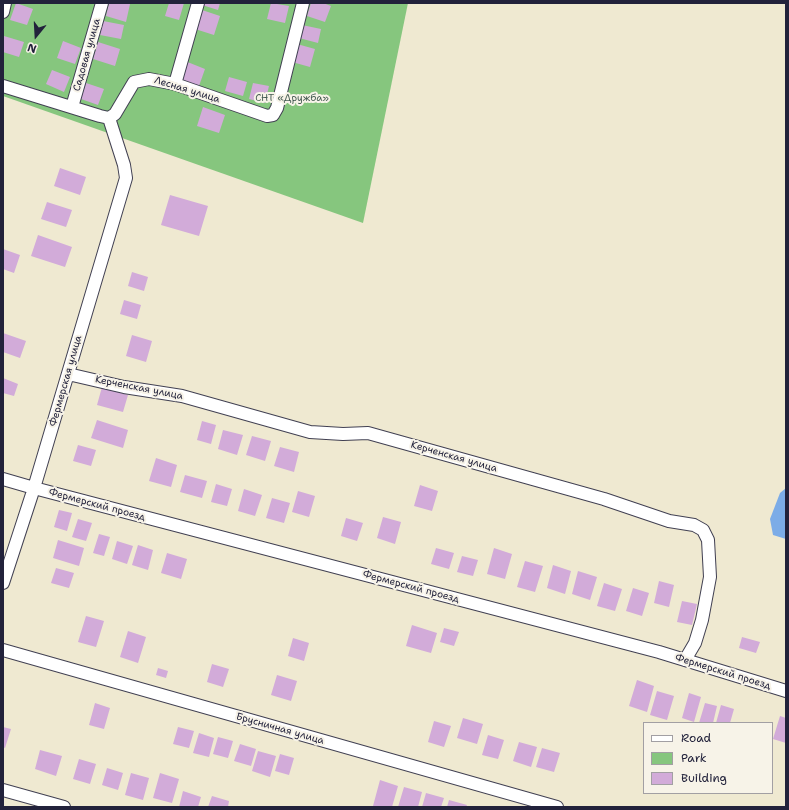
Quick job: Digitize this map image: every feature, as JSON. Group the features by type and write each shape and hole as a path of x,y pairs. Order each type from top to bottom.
{"street":[{"path":"3,12 5,3"},
{"name":"Садовая улица","path":"72,107 102,3"},
{"path":"174,84 198,3"},
{"name":"Лесная улица","path":"109,118 115,114 134,82 149,79 174,84 267,116 273,115 277,108 303,3"},
{"path":"3,86 109,118"},
{"name":"Фермерская улица","path":"3,583 34,488 126,178 124,165 109,118"},
{"name":"Керченская улица","path":"68,374 124,387 182,396 310,432 343,434 368,433 604,499 669,520 694,525 703,530 708,540 710,577 702,620 695,643 685,660"},
{"name":"Фермерский проезд","path":"3,479 651,650 786,692"},
{"name":"Брусничная улица","path":"3,650 556,807"},
{"path":"3,790 64,807"}],"green space":[{"name":"СНТ «Дружба»","path":"3,3 408,3 363,223 3,96"}],"water":[{"path":"786,488 786,539 773,535 770,519 780,493"}],"building":[{"path":"16,3 33,9 27,25 10,20"},
{"path":"109,3 130,4 126,22 106,16"},
{"path":"169,3 184,3 179,20 165,16"},
{"path":"203,3 220,3 218,10 202,5"},
{"path":"271,3 289,6 285,23 267,19"},
{"path":"311,3 323,3 331,6 325,22 307,16"},
{"path":"202,10 220,16 214,35 195,29"},
{"path":"103,21 124,25 121,39 100,35"},
{"path":"302,25 321,29 318,43 299,38"},
{"path":"4,36 24,42 19,57 3,52"},
{"path":"63,41 81,48 75,64 57,58"},
{"path":"98,42 120,49 115,66 93,59"},
{"path":"297,44 315,49 310,67 292,62"},
{"path":"185,61 205,69 199,86 178,78"},
{"path":"52,70 70,77 64,92 46,84"},
{"path":"229,77 247,82 243,96 225,91"},
{"path":"86,83 104,89 98,105 81,99"},
{"path":"253,83 269,86 265,103 249,99"},
{"path":"203,107 225,115 219,133 197,126"},
{"path":"60,168 86,177 80,195 54,186"},
{"path":"170,195 208,206 199,236 161,225"},
{"path":"47,202 72,210 66,227 41,219"},
{"path":"38,235 72,247 65,267 31,256"},
{"path":"3,249 20,255 14,273 3,269"},
{"path":"132,272 148,277 144,291 128,286"},
{"path":"124,300 141,305 137,319 120,314"},
{"path":"3,333 26,341 20,358 3,352"},
{"path":"132,335 152,341 146,362 126,356"},
{"path":"3,378 18,384 14,396 3,393"},
{"path":"102,387 128,395 123,412 97,405"},
{"path":"97,420 128,430 123,448 91,438"},
{"path":"202,421 216,425 211,444 197,440"},
{"path":"223,430 243,435 237,455 218,449"},
{"path":"252,436 271,441 265,461 246,455"},
{"path":"78,445 96,450 91,466 73,461"},
{"path":"280,447 299,452 294,472 274,466"},
{"path":"156,458 177,465 171,487 149,481"},
{"path":"185,475 207,481 202,498 180,492"},
{"path":"216,484 232,489 227,506 211,502"},
{"path":"420,485 438,491 432,511 414,506"},
{"path":"244,489 262,495 255,516 238,511"},
{"path":"298,491 315,496 309,517 292,512"},
{"path":"272,498 290,503 284,523 266,518"},
{"path":"59,510 72,513 67,531 54,527"},
{"path":"383,517 401,522 395,544 377,538"},
{"path":"346,518 363,523 357,541 341,536"},
{"path":"78,519 92,523 86,541 72,537"},
{"path":"99,534 110,537 104,556 93,553"},
{"path":"58,540 84,548 79,566 53,558"},
{"path":"117,541 133,546 127,564 112,559"},
{"path":"138,545 153,550 148,570 132,565"},
{"path":"436,548 454,553 449,569 431,564"},
{"path":"494,548 512,554 505,579 487,574"},
{"path":"167,553 187,559 181,579 161,573"},
{"path":"462,556 478,560 473,576 457,572"},
{"path":"525,561 543,566 535,592 517,587"},
{"path":"553,565 571,571 565,594 547,588"},
{"path":"56,568 74,573 69,588 51,583"},
{"path":"578,571 597,577 590,600 572,594"},
{"path":"659,581 674,585 669,607 654,603"},
{"path":"604,583 622,589 615,611 597,606"},
{"path":"633,588 649,593 642,616 626,611"},
{"path":"682,601 697,604 692,625 677,622"},
{"path":"86,616 104,621 96,647 78,642"},
{"path":"412,625 437,633 431,653 406,646"},
{"path":"444,628 459,632 454,646 440,642"},
{"path":"128,631 146,637 138,663 120,657"},
{"path":"742,637 760,642 756,653 739,648"},
{"path":"293,638 309,643 304,661 288,656"},
{"path":"212,664 229,669 223,687 207,682"},
{"path":"158,668 168,671 166,678 156,675"},
{"path":"277,675 297,681 291,701 271,695"},
{"path":"637,680 654,686 647,712 629,706"},
{"path":"657,691 674,696 667,720 650,715"},
{"path":"689,693 701,697 694,722 682,718"},
{"path":"95,703 110,708 104,729 89,725"},
{"path":"705,703 717,706 713,722 699,722"},
{"path":"721,705 734,709 730,722 716,722"},
{"path":"780,716 786,718 786,743 773,739"},
{"path":"463,718 483,724 477,744 457,738"},
{"path":"434,721 451,726 444,747 428,742"},
{"path":"3,727 11,729 5,748 3,747"},
{"path":"178,727 194,731 189,748 173,744"},
{"path":"199,733 214,738 209,757 193,753"},
{"path":"488,735 504,740 498,759 482,755"},
{"path":"218,737 233,741 228,758 213,754"},
{"path":"519,742 537,747 531,767 513,761"},
{"path":"240,744 256,749 251,766 234,761"},
{"path":"542,748 560,753 554,772 536,767"},
{"path":"40,750 62,756 56,776 35,769"},
{"path":"258,751 276,756 270,777 252,771"},
{"path":"280,754 294,758 289,775 275,771"},
{"path":"79,759 96,764 90,784 73,779"},
{"path":"107,768 123,773 118,790 102,785"},
{"path":"131,773 149,778 143,800 125,795"},
{"path":"160,773 179,779 172,803 153,798"},
{"path":"380,780 398,786 392,807 373,806"},
{"path":"404,787 422,792 418,807 398,807"},
{"path":"183,791 201,797 198,807 179,807"},
{"path":"426,793 444,798 441,807 422,807"},
{"path":"212,796 229,801 228,807 208,807"},
{"path":"449,800 467,805 466,807 447,807"}]}
